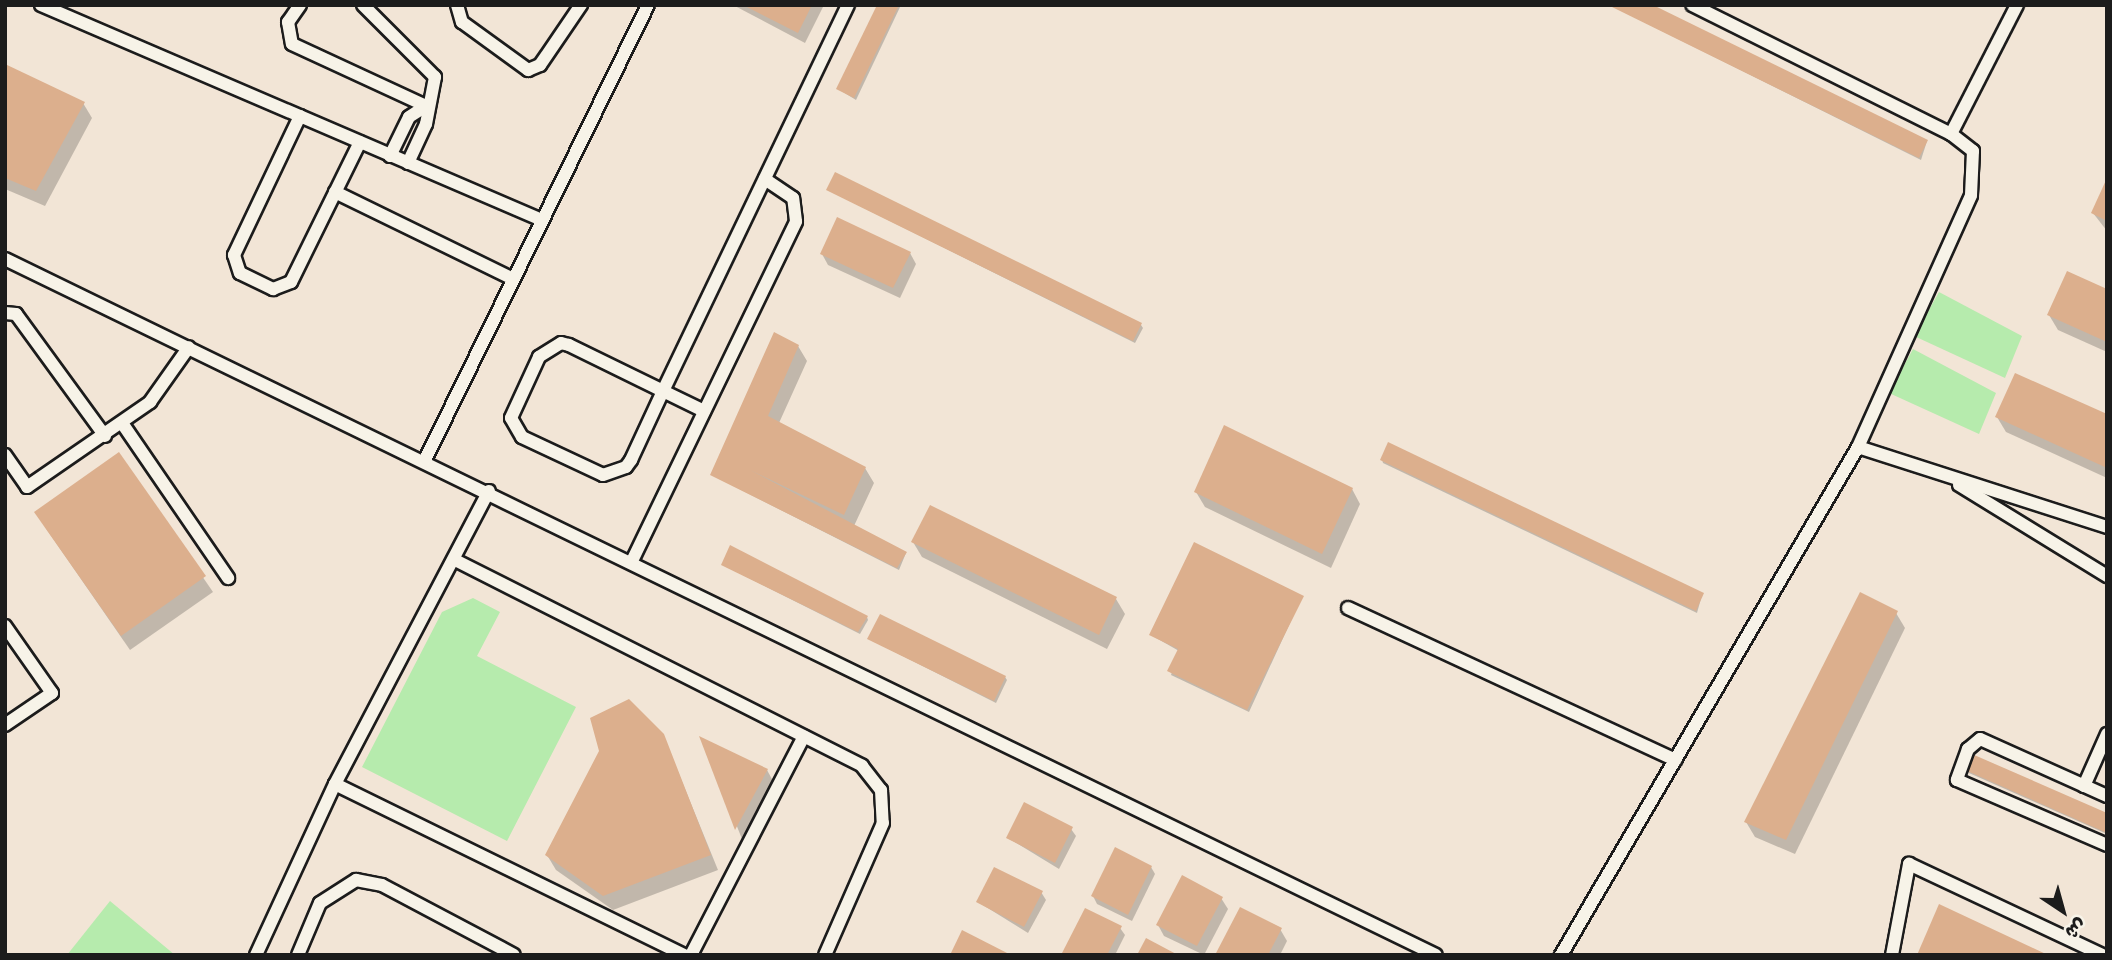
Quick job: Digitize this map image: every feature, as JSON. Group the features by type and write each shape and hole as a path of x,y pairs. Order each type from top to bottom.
{"lane":[{"path":"41,5 541,220"},
{"path":"300,5 288,22 292,44 426,106"},
{"path":"363,5 433,71 436,83 426,106 426,124 408,163"},
{"path":"457,5 462,22 528,71 540,65 581,5"},
{"path":"425,460 648,5"},
{"path":"704,411 663,391 569,345 552,345 513,411 512,425 522,437 612,475 631,460 663,391 848,5"},
{"path":"1562,955 1858,447 1971,195 1973,151 1951,134 1692,5"},
{"path":"1951,134 2017,5"},
{"path":"390,156 409,117 426,106"},
{"path":"300,116 234,255 238,270 273,289 287,286 360,142"},
{"path":"632,561 796,221 793,198 765,179"},
{"path":"335,192 513,279"},
{"path":"5,259 632,561 1410,949 1436,955"},
{"path":"5,313 16,314 105,436"},
{"path":"5,455 27,487 105,436 150,402 189,347"},
{"path":"122,423 228,578"},
{"path":"1858,447 2107,527"},
{"path":"1941,474 2107,576"},
{"path":"256,955 335,785 457,561 489,491"},
{"path":"457,561 862,766 881,790 883,823 873,856 825,955"},
{"path":"1348,608 1675,760"},
{"path":"5,626 52,693 5,725"},
{"path":"2084,786 2107,734"},
{"path":"691,955 804,736"},
{"path":"2107,796 1980,739 1968,749 1956,780 2107,845"},
{"path":"335,785 684,955"},
{"path":"1892,955 1909,864 2102,955"},
{"path":"298,955 320,903 356,880 382,885 505,953"}],"green space":[{"path":"1939,292 2022,336 2005,378 1914,336"},
{"path":"1913,349 1996,393 1979,434 1889,393"},
{"path":"473,598 500,612 477,656 576,707 507,841 362,767 442,612"},
{"path":"110,901 175,955 67,955"}],"building":[{"path":"743,5 812,5 798,33"},
{"path":"877,5 899,5 854,98 836,89"},
{"path":"1653,5 1928,140 1919,158 1612,7"},
{"path":"5,64 85,102 36,191 5,178"},
{"path":"835,172 1142,323 1133,341 826,190"},
{"path":"2107,178 2107,221 2091,213"},
{"path":"837,217 911,252 893,288 820,254"},
{"path":"2067,271 2107,289 2107,342 2047,315"},
{"path":"774,332 799,345 768,416 866,467 844,515 750,470 907,552 897,568 710,475"},
{"path":"2015,373 2107,414 2107,468 1995,417"},
{"path":"1224,425 1353,488 1322,554 1194,492"},
{"path":"1388,442 1704,593 1696,611 1380,460"},
{"path":"119,452 206,576 121,636 34,512"},
{"path":"930,505 1117,597 1099,635 911,542"},
{"path":"1194,542 1304,596 1247,710 1167,671 1178,649 1149,635"},
{"path":"730,545 868,616 858,632 721,565"},
{"path":"1860,592 1898,611 1786,840 1744,822"},
{"path":"880,614 1006,676 994,701 867,639"},
{"path":"629,699 664,734 711,855 603,896 545,855 599,751 590,718"},
{"path":"699,736 768,769 735,830"},
{"path":"1972,754 2107,813 2107,833 1965,770"},
{"path":"1024,802 1073,827 1055,863 1006,838"},
{"path":"1115,847 1152,866 1128,915 1091,896"},
{"path":"994,867 1043,891 1024,927 976,902"},
{"path":"1182,875 1223,897 1197,946 1156,925"},
{"path":"1939,904 2048,955 1917,955"},
{"path":"1240,907 1282,928 1268,955 1215,955"},
{"path":"1085,908 1122,926 1107,955 1061,955"},
{"path":"962,930 1011,955 950,955"},
{"path":"1146,938 1178,955 1137,955"}]}
